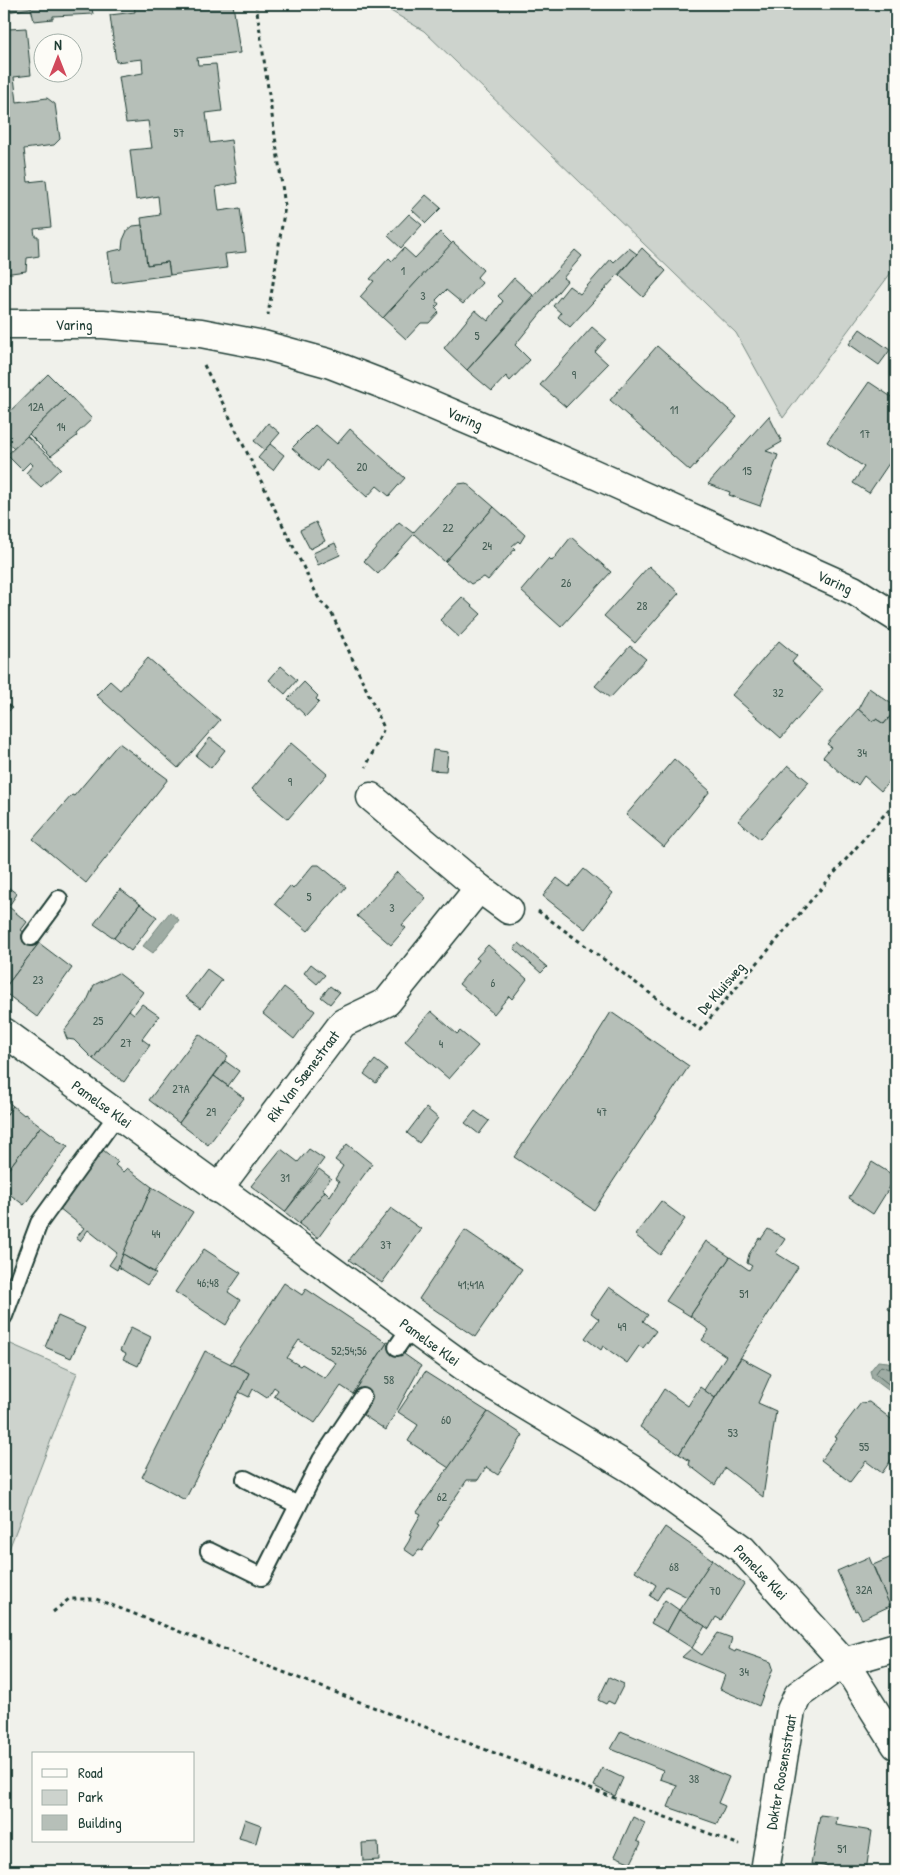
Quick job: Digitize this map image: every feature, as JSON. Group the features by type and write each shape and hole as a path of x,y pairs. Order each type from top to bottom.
{"street":[{"name":"Varing","path":"4,324 103,324 188,332 263,345 328,363 381,383 592,473 853,590 896,617"},
{"path":"371,797 479,888 509,910"},
{"name":"Rik Van Saenestraat","path":"218,1189 343,1023 387,1002 479,888"},
{"name":"Pamelse Klei","path":"4,1032 218,1189 403,1337 477,1376 633,1470 742,1549 844,1662 896,1745"},
{"name":"Dokter Roosensstraat","path":"766,1864 792,1710 798,1695 844,1662 896,1647"}],"lane":[{"path":"31,937 59,899"},
{"path":"4,1316 39,1223 117,1115"},
{"path":"208,1551 262,1577 321,1460 363,1397"},
{"path":"245,1478 298,1504"}],"path":[{"path":"256,4 285,206 263,345"},
{"path":"188,332 320,601 331,612 384,728 366,768 371,797"},
{"name":"De Kluisweg","path":"509,910 518,896 700,1030 896,801"},
{"path":"53,1612 69,1599 96,1599 396,1716 766,1864"}],"green space":[{"path":"379,4 896,4 896,266 783,418 736,333 424,31"},
{"path":"4,1341 77,1373 4,1562"}],"water":[{"path":"170,912 179,920 153,953 143,946"},
{"path":"878,1361 888,1362 896,1369 896,1396 872,1378 870,1371"}],"building":[{"path":"4,4 91,4 93,14 53,16 53,19 34,21 31,8 7,12 9,29 26,28 31,75 14,77 17,102 47,98 55,104 60,139 54,145 24,149 28,182 46,180 51,227 34,229 35,236 38,236 39,256 27,258 26,271 4,274"},
{"path":"134,4 233,4 240,53 197,58 198,65 216,64 222,111 206,113 210,143 231,140 237,183 216,187 219,211 240,208 246,252 225,254 227,268 170,275 168,262 147,265 141,218 160,215 158,196 136,200 130,150 152,148 148,121 126,123 119,77 143,73 142,59 116,62 110,15 135,12"},
{"path":"426,195 441,208 426,223 412,210"},
{"path":"409,214 422,225 401,248 388,236"},
{"path":"142,225 147,265 168,262 170,275 112,283 108,252 122,249 127,231 133,226"},
{"path":"440,232 452,244 383,318 360,297 374,281 370,279 389,258 392,261 404,248 415,258"},
{"path":"453,242 483,270 477,277 482,283 463,304 446,290 436,300 439,304 435,308 439,312 429,323 421,323 406,339 383,318"},
{"path":"629,248 637,254 570,327 558,317 561,313 553,306 569,286 580,294 611,259 614,262"},
{"path":"642,248 666,271 643,297 619,275"},
{"path":"575,250 582,256 563,278 567,281 515,345 530,360 510,381 506,376 492,391 467,370"},
{"path":"514,278 533,295 467,370 444,348 475,310 488,321 503,301 498,296"},
{"path":"592,327 606,339 595,352 608,364 566,407 540,385"},
{"path":"860,329 890,350 879,365 849,344"},
{"path":"657,346 737,417 690,471 610,400"},
{"path":"48,374 69,395 14,449 4,438 4,417"},
{"path":"869,382 896,400 896,419 894,422 896,424 896,453 869,493 853,483 864,467 827,442"},
{"path":"69,395 92,419 76,434 77,436 51,456 29,434"},
{"path":"769,416 782,442 766,451 778,455 760,506 729,495 730,492 708,484"},
{"path":"268,423 280,433 265,450 254,441"},
{"path":"315,425 337,444 350,429 405,478 389,496 377,486 367,497 326,460 318,471 292,448"},
{"path":"27,436 61,468 41,487 26,473 33,465 30,462 22,470 7,455"},
{"path":"270,444 284,455 273,470 258,458"},
{"path":"466,483 494,507 445,562 414,534 378,574 364,561 399,522 413,533 458,484"},
{"path":"494,507 525,535 520,543 518,541 512,546 515,549 488,580 484,577 471,584 445,562"},
{"path":"316,522 325,541 310,549 300,530"},
{"path":"571,537 611,572 561,627 521,591 549,558 552,561"},
{"path":"335,543 340,555 318,565 313,553"},
{"path":"649,566 679,593 635,643 604,616"},
{"path":"462,597 481,614 459,637 440,620"},
{"path":"779,641 797,656 792,662 823,690 781,738 732,695"},
{"path":"630,646 646,659 610,698 595,686"},
{"path":"148,658 220,720 178,768 96,695 110,681 120,690"},
{"path":"281,666 297,680 285,694 269,680"},
{"path":"304,682 318,696 316,699 319,702 306,716 288,699"},
{"path":"869,688 896,707 896,716 893,713 884,724 876,719 872,721 858,709"},
{"path":"4,701 12,708 4,716"},
{"path":"858,709 872,721 876,719 884,724 893,713 896,716 896,773 881,791 864,776 858,785 855,782 853,784 823,757 831,747 827,744"},
{"path":"210,738 225,750 211,768 196,756"},
{"path":"119,743 168,779 86,883 33,839 72,795 74,796"},
{"path":"291,743 327,774 288,819 252,789"},
{"path":"433,750 448,752 446,771 430,770"},
{"path":"674,759 710,791 664,847 626,815"},
{"path":"788,765 809,782 760,839 738,821"},
{"path":"313,865 319,865 346,887 308,931 275,904 290,886 293,889"},
{"path":"584,869 613,893 585,929 543,896 557,878 569,887"},
{"path":"397,872 426,898 402,925 406,928 391,945 357,916"},
{"path":"4,884 17,894 4,913"},
{"path":"120,889 140,904 114,938 94,924"},
{"path":"140,904 157,917 131,951 114,938"},
{"path":"9,907 27,922 21,930 39,943 4,989 4,913"},
{"path":"39,943 72,968 37,1017 4,992 4,989"},
{"path":"519,943 547,967 541,973 514,949"},
{"path":"488,945 527,979 512,999 509,996 494,1014 459,984 479,960 476,958"},
{"path":"311,964 325,975 317,984 304,973"},
{"path":"207,969 222,980 201,1008 186,997"},
{"path":"118,973 143,992 93,1059 74,1040 67,1039 64,1031 86,1003 94,985"},
{"path":"330,986 339,993 330,1004 321,997"},
{"path":"284,987 315,1011 294,1039 263,1014"},
{"path":"142,1004 159,1016 142,1039 150,1045 124,1082 93,1059 129,1010 134,1014"},
{"path":"431,1011 457,1034 460,1031 478,1046 449,1079 405,1041"},
{"path":"611,1012 689,1066 594,1210 514,1157 581,1060"},
{"path":"199,1034 228,1056 179,1123 149,1100"},
{"path":"375,1060 387,1069 376,1083 364,1074"},
{"path":"225,1061 239,1071 228,1086 214,1076"},
{"path":"214,1076 244,1098 208,1145 179,1123"},
{"path":"4,1101 13,1106 4,1118"},
{"path":"13,1106 41,1126 4,1175 4,1118"},
{"path":"426,1108 438,1118 419,1143 407,1133"},
{"path":"475,1111 489,1121 479,1134 465,1123"},
{"path":"41,1126 57,1138 55,1139 68,1146 24,1205 4,1190 4,1175"},
{"path":"347,1144 372,1164 318,1238 299,1224 325,1191 330,1196 339,1182 335,1179 343,1166 335,1160"},
{"path":"281,1149 298,1162 309,1149 324,1159 285,1212 251,1186"},
{"path":"103,1150 118,1162 115,1165 123,1172 127,1168 152,1187 117,1270 109,1265 117,1253 88,1230 80,1241 76,1238 84,1228 59,1208"},
{"path":"872,1162 896,1177 873,1214 849,1198"},
{"path":"319,1169 331,1178 322,1189 325,1191 299,1224 285,1212"},
{"path":"152,1187 193,1212 154,1272 123,1254"},
{"path":"661,1201 685,1219 660,1255 635,1235"},
{"path":"391,1208 421,1229 382,1283 349,1260"},
{"path":"768,1229 785,1239 776,1253 798,1267 715,1398 704,1390 726,1356 702,1340 709,1330 690,1316 730,1257 749,1270 752,1266 747,1263 749,1254 759,1238 761,1239"},
{"path":"465,1230 522,1269 475,1337 419,1299"},
{"path":"706,1241 730,1257 690,1316 666,1301"},
{"path":"204,1249 241,1273 228,1292 240,1300 226,1325 175,1292"},
{"path":"123,1254 156,1274 147,1285 118,1267"},
{"path":"284,1283 302,1295 306,1289 387,1343 353,1394 341,1386 315,1423 274,1396 278,1390 274,1387 267,1398 253,1389 249,1397 239,1392 249,1373 230,1364","holes":["299,1340 336,1363 325,1378 302,1364 300,1366 287,1358"]},
{"path":"609,1287 648,1315 643,1321 656,1331 643,1348 639,1346 627,1363 603,1346 601,1350 585,1338 599,1319 591,1313"},
{"path":"896,1290 896,1313 888,1309"},
{"path":"58,1316 85,1328 71,1358 45,1347"},
{"path":"131,1327 151,1337 138,1366 123,1359 126,1354 120,1351"},
{"path":"388,1341 406,1352 404,1354 421,1366 386,1430 363,1415 371,1402 355,1391"},
{"path":"205,1351 249,1373 185,1500 142,1477"},
{"path":"741,1358 771,1374 758,1403 776,1411 763,1497 725,1468 715,1485 689,1465 690,1461 679,1454"},
{"path":"425,1372 488,1412 449,1468 408,1441 418,1425 398,1412"},
{"path":"700,1387 715,1398 679,1454 640,1427 664,1389 688,1406"},
{"path":"869,1402 895,1422 896,1420 896,1453 882,1473 866,1461 850,1482 821,1460 837,1438 835,1437 861,1403"},
{"path":"488,1412 523,1435 498,1475 486,1467 478,1480 467,1480 437,1524 439,1525 422,1551 419,1550 414,1556 404,1549 411,1536 409,1535 421,1514 417,1512"},
{"path":"665,1527 713,1560 687,1597 666,1586 657,1600 650,1596 656,1585 635,1571"},
{"path":"896,1555 896,1610 892,1612 873,1565"},
{"path":"869,1557 890,1606 862,1619 857,1610 855,1611 837,1571"},
{"path":"712,1560 744,1584 721,1620 716,1617 709,1629 679,1610"},
{"path":"665,1600 679,1610 667,1632 651,1623"},
{"path":"679,1610 705,1626 692,1648 667,1632"},
{"path":"718,1633 732,1638 729,1649 771,1662 773,1668 759,1706 720,1689 725,1675 682,1657 692,1648 702,1655"},
{"path":"609,1677 624,1684 614,1704 608,1701 606,1704 598,1700"},
{"path":"621,1731 729,1777 718,1803 725,1806 717,1824 668,1807 677,1785 660,1779 663,1770 611,1749"},
{"path":"602,1768 623,1778 615,1796 594,1786"},
{"path":"820,1815 837,1817 836,1825 872,1831 866,1871 842,1871 842,1869 811,1864"},
{"path":"633,1817 645,1823 637,1841 641,1843 631,1863 615,1856"},
{"path":"245,1819 261,1825 256,1843 239,1838"},
{"path":"378,1842 379,1860 363,1861 362,1843"},
{"path":"28,1865 51,1871 26,1871"}]}
